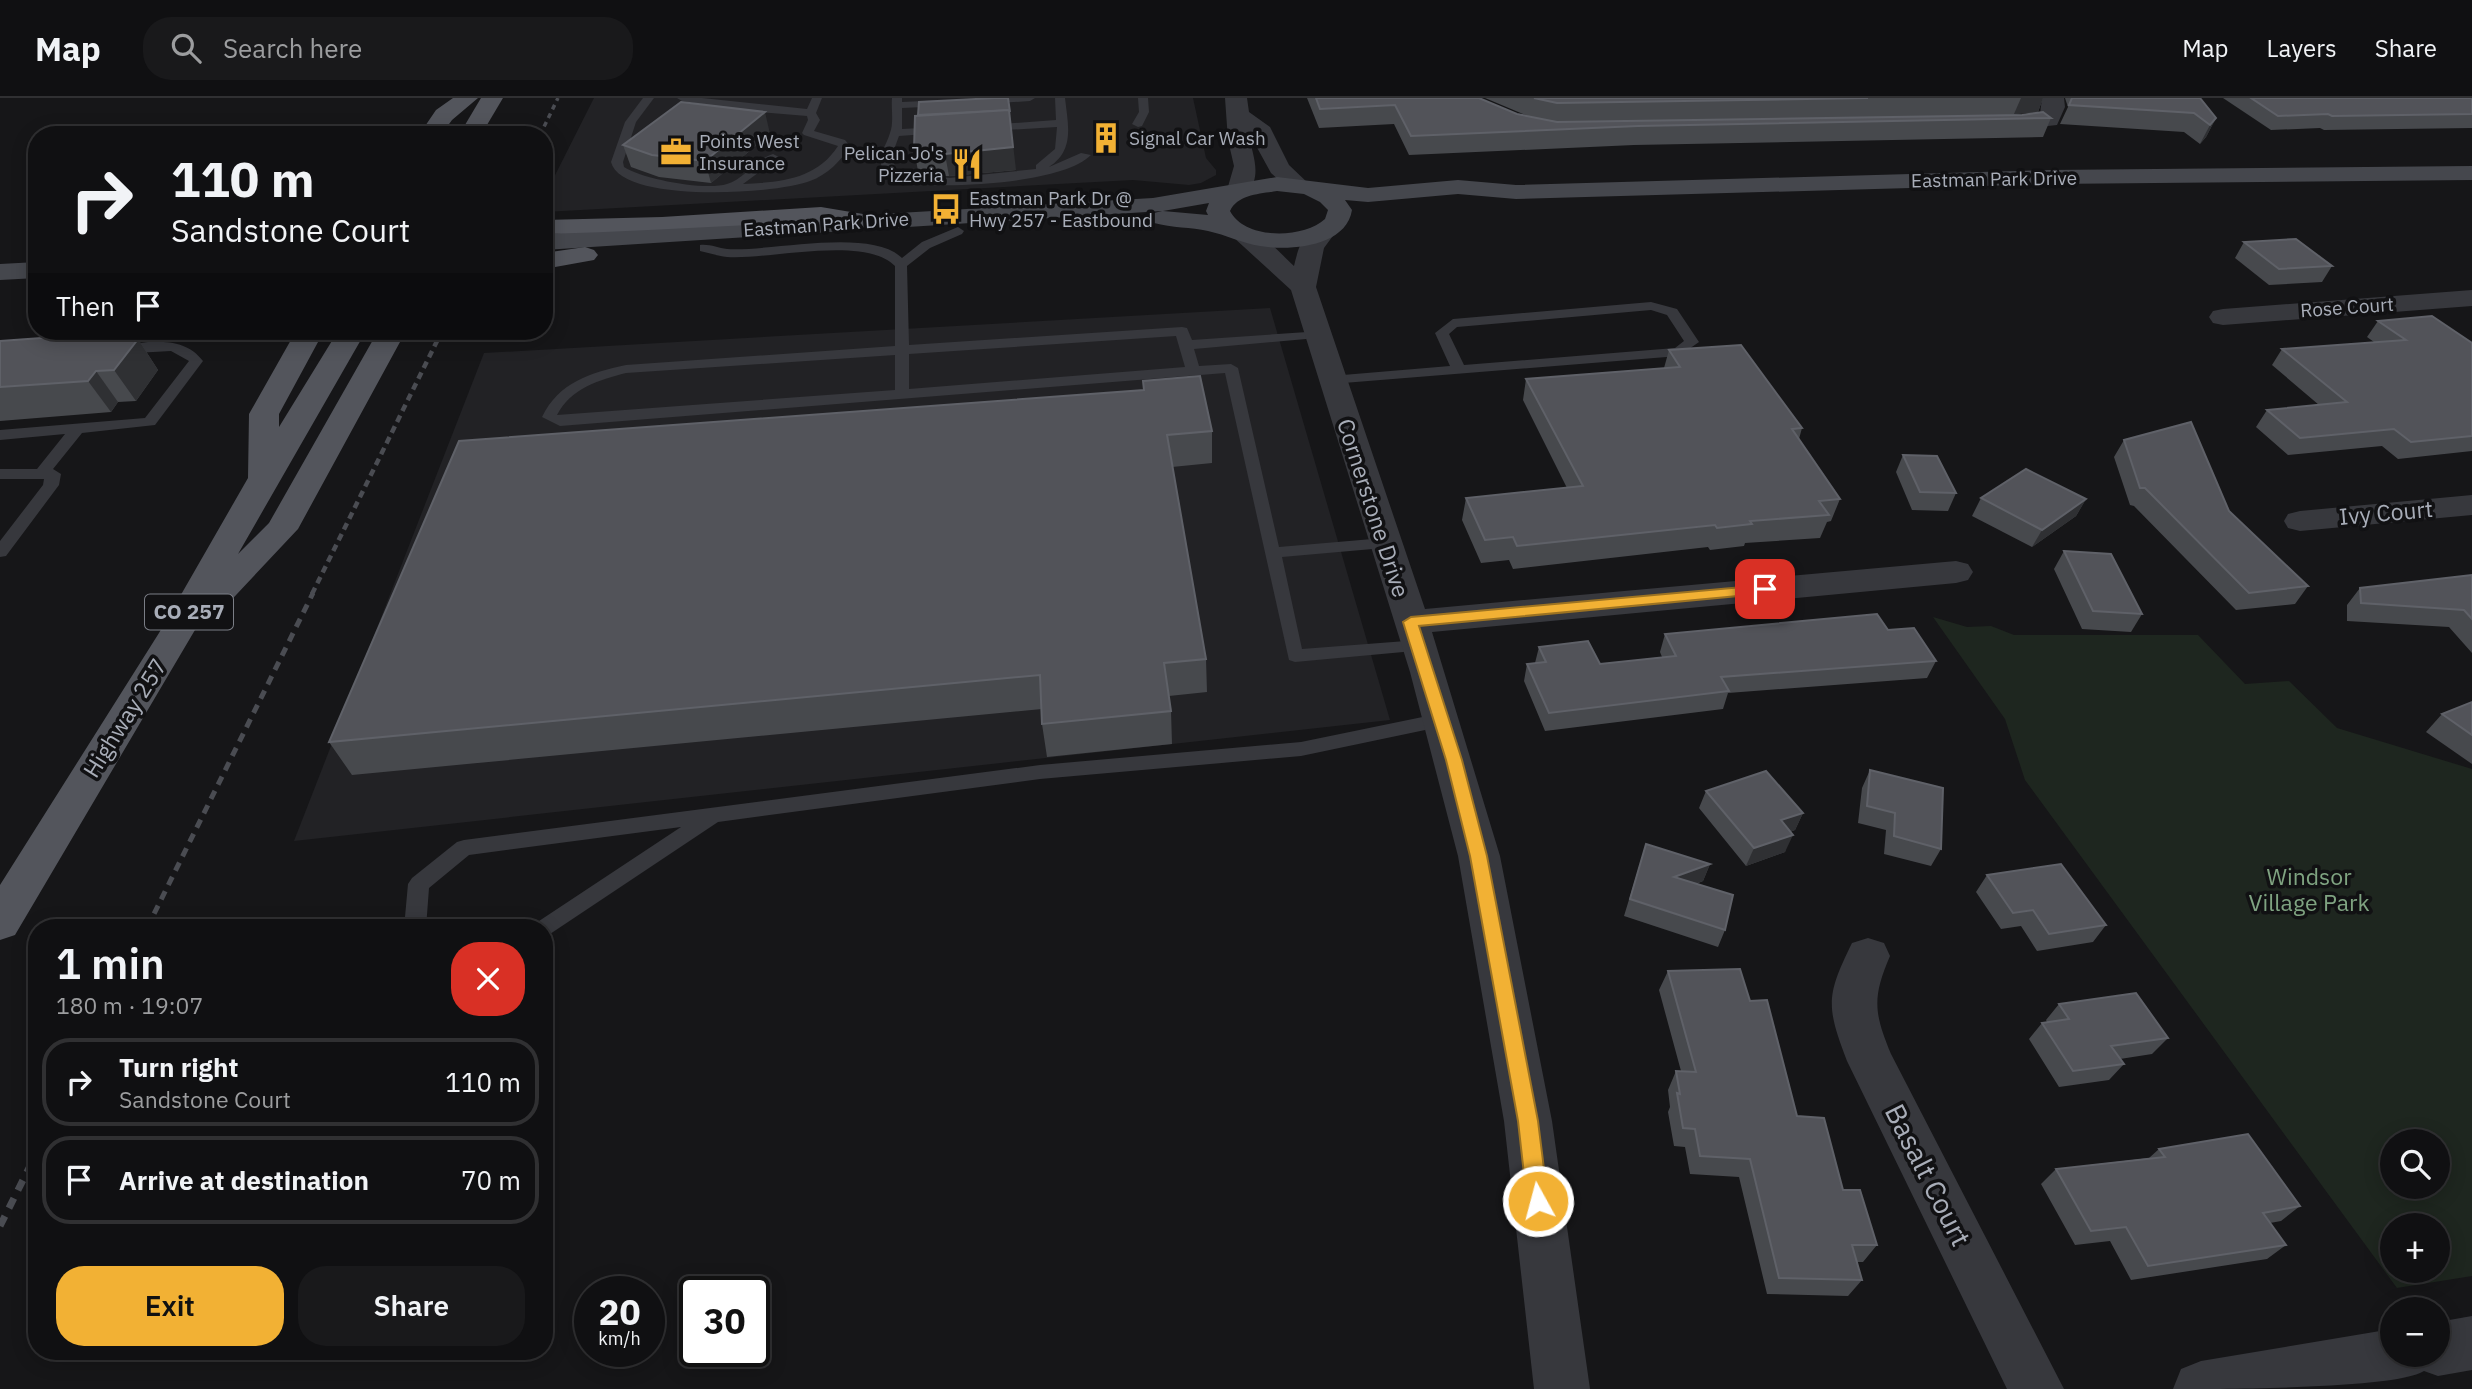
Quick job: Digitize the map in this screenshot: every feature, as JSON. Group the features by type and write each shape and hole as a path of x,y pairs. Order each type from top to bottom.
{"main road":[{"path":"436,126 444,115 467,98"},
{"path":"475,126 492,98"},
{"path":"553,227 662,224 821,214 866,221"},
{"path":"553,258 585,255"},
{"path":"262,479 264,414 305,340"},
{"name":"Highway 257","path":"0,922 175,636 262,479 347,340"},
{"path":"175,636 282,529 387,340"}],"street":[{"path":"1974,125 2049,120 2054,107 2053,98"},
{"path":"1238,105 1262,132 1273,159 1306,187 1327,195 1340,210 1339,218 1328,230"},
{"path":"1238,105 1238,134 1247,170 1236,191 1218,206 1217,214 1303,287"},
{"name":"Eastman Park Drive","path":"553,241 1153,205 1267,184 1368,195 1458,187 1516,192 2050,177 2472,173"},
{"name":"Eastman Park Drive","path":"585,255 1150,218 1182,218 1209,223 1237,233 1285,241 1406,208 1465,202 1516,192"},
{"name":"Cornerstone Drive","path":"1328,230 1311,247 1303,287 1442,720 1479,856 1528,1121 1568,1389"},
{"path":"0,272 28,270"},
{"path":"0,292 28,290"},
{"name":"Rose Court","path":"2223,317 2472,298"},
{"path":"2435,300 2472,326"},
{"name":"Ivy Court","path":"2300,521 2472,505"},
{"path":"1415,634 1956,572"},
{"name":"Basalt Court","path":"1868,956 1853,988 1851,1003 1870,1061 2036,1389"},
{"path":"2201,1389 2380,1358"}],"lane":[{"path":"649,98 639,107 626,133 617,163 622,173 636,179 680,188 787,183 808,179 841,153 844,146 841,142 811,134 800,141"},
{"path":"682,98 745,108 811,113"},
{"path":"811,134 808,132 814,120 811,113 817,98"},
{"path":"970,101 1030,98"},
{"path":"1020,174 1044,166 1058,156 1064,146 1060,98"},
{"path":"1138,124 1144,112 1143,98"},
{"path":"995,100 997,127"},
{"path":"957,102 897,102 896,133 888,142 885,167 893,178 929,182 1020,174 1057,169 1085,155"},
{"path":"944,103 944,130"},
{"path":"972,129 1062,124"},
{"path":"896,133 958,130"},
{"path":"732,187 773,157"},
{"path":"901,265 926,245 958,231"},
{"path":"705,248 726,253 864,246 891,256 901,265 902,395"},
{"path":"1331,380 1459,370 1679,352 1692,342 1672,312 1651,306 1452,323 1442,332 1459,370"},
{"path":"1193,371 1182,331 626,369 598,375 570,388 554,402 549,417 560,421 1231,368 1295,656 1415,634"},
{"path":"1186,345 1317,334"},
{"path":"0,435 150,422 196,360 182,348 109,350"},
{"path":"43,472 78,429"},
{"path":"0,474 54,474 51,485 0,552"},
{"path":"1272,553 1384,543"},
{"path":"416,919 419,884 464,848 1040,772 1301,749 1442,720"},
{"path":"553,923 714,815"}],"shaded area":[{"path":"594,98 1193,98 1206,158 1216,170 1216,175 1201,183 1189,185 1133,180 553,212 553,179"},
{"path":"1270,308 1390,720 294,841 484,353"}],"green space":[{"name":"Windsor Village Park","path":"1933,617 1967,627 1991,626 2014,635 2198,635 2245,684 2289,681 2337,728 2472,769 2472,1276 2450,1280 2450,1213 2380,1213 2380,1265 2025,780 2005,719"},
{"name":"Windsor Village Park","path":"2393,1283 2428,1283 2397,1288"}],"building":[{"path":"1008,98 1010,112 918,115 919,102"},
{"path":"1316,98 1479,98 1517,114 1557,122 2022,115 2043,112 2051,118 1638,126 1411,136 1395,105 1320,109"},
{"path":"1534,98 1868,98 1557,103"},
{"path":"2072,98 2200,98 2216,118 2210,125 2194,113 2069,105"},
{"path":"2251,98 2472,98 2472,114 2278,116"},
{"path":"681,102 765,112 705,161 652,155 623,145"},
{"path":"1009,110 1013,147 945,154 928,154 928,148 914,149 915,116"},
{"path":"2296,239 2332,266 2279,269 2244,242"},
{"path":"2432,316 2472,343 2472,436 2411,442 2394,429 2300,438 2267,410 2347,402 2282,349 2406,340 2378,321"},
{"path":"137,340 114,370 96,371 88,381 0,387 0,341"},
{"path":"1741,345 1802,428 1792,429 1840,499 1819,501 1829,515 1517,546 1513,537 1485,540 1466,498 1583,486 1526,379 1680,367 1669,350"},
{"path":"1200,376 1212,431 1167,435 1206,659 1164,663 1171,711 1042,724 1040,675 329,742 459,441 1144,390 1143,381"},
{"path":"2191,422 2229,511 2308,586 2249,593 2145,488 2140,488 2124,440"},
{"path":"1903,455 1937,456 1956,493 1920,492"},
{"path":"2026,469 2086,499 2042,530 1981,498"},
{"path":"2064,551 2111,554 2142,614 2093,611"},
{"path":"2472,575 2472,619 2464,610 2361,603 2360,588"},
{"path":"1877,614 1888,630 1914,628 1936,661 1721,677 1729,691 1549,713 1527,664 1546,662 1539,647 1588,641 1600,664 1676,656 1665,634"},
{"path":"2472,702 2472,735 2442,714"},
{"path":"1870,770 1943,788 1941,849 1894,836 1895,813 1867,806"},
{"path":"1766,771 1803,813 1781,820 1793,835 1754,848 1706,791"},
{"path":"1646,844 1710,864 1674,877 1733,895 1725,930 1630,899"},
{"path":"2061,864 2106,925 2049,934 2033,910 2013,913 1987,875"},
{"path":"1740,969 1750,1001 1767,1000 1797,1116 1824,1118 1843,1190 1860,1190 1877,1245 1852,1245 1862,1280 1779,1278 1750,1159 1700,1156 1695,1129 1683,1128 1676,1071 1696,1072 1668,971"},
{"path":"2136,993 2168,1038 2111,1046 2124,1064 2073,1071 2042,1023 2069,1019 2059,1004"},
{"path":"2248,1134 2300,1206 2263,1213 2286,1245 2148,1266 2126,1227 2091,1231 2056,1169 2165,1157 2159,1149"}],"railway":[{"path":"544,126 558,98"},
{"path":"312,594 438,340"},
{"path":"151,919 313,593"},
{"path":"0,1226 28,1170"}],"place":[{"name":"Signal Car Wash","path":"1106,138"},
{"name":"Points West Insurance","path":"676,152"},
{"name":"Pelican Jo's Pizzeria","path":"967,164"},
{"name":"Eastman Park Dr @ Hwy 257 - Eastbound","path":"946,209"}],"route":[{"path":"1538,1201 1528,1121 1479,856 1454,760 1411,622 1765,589"}]}
